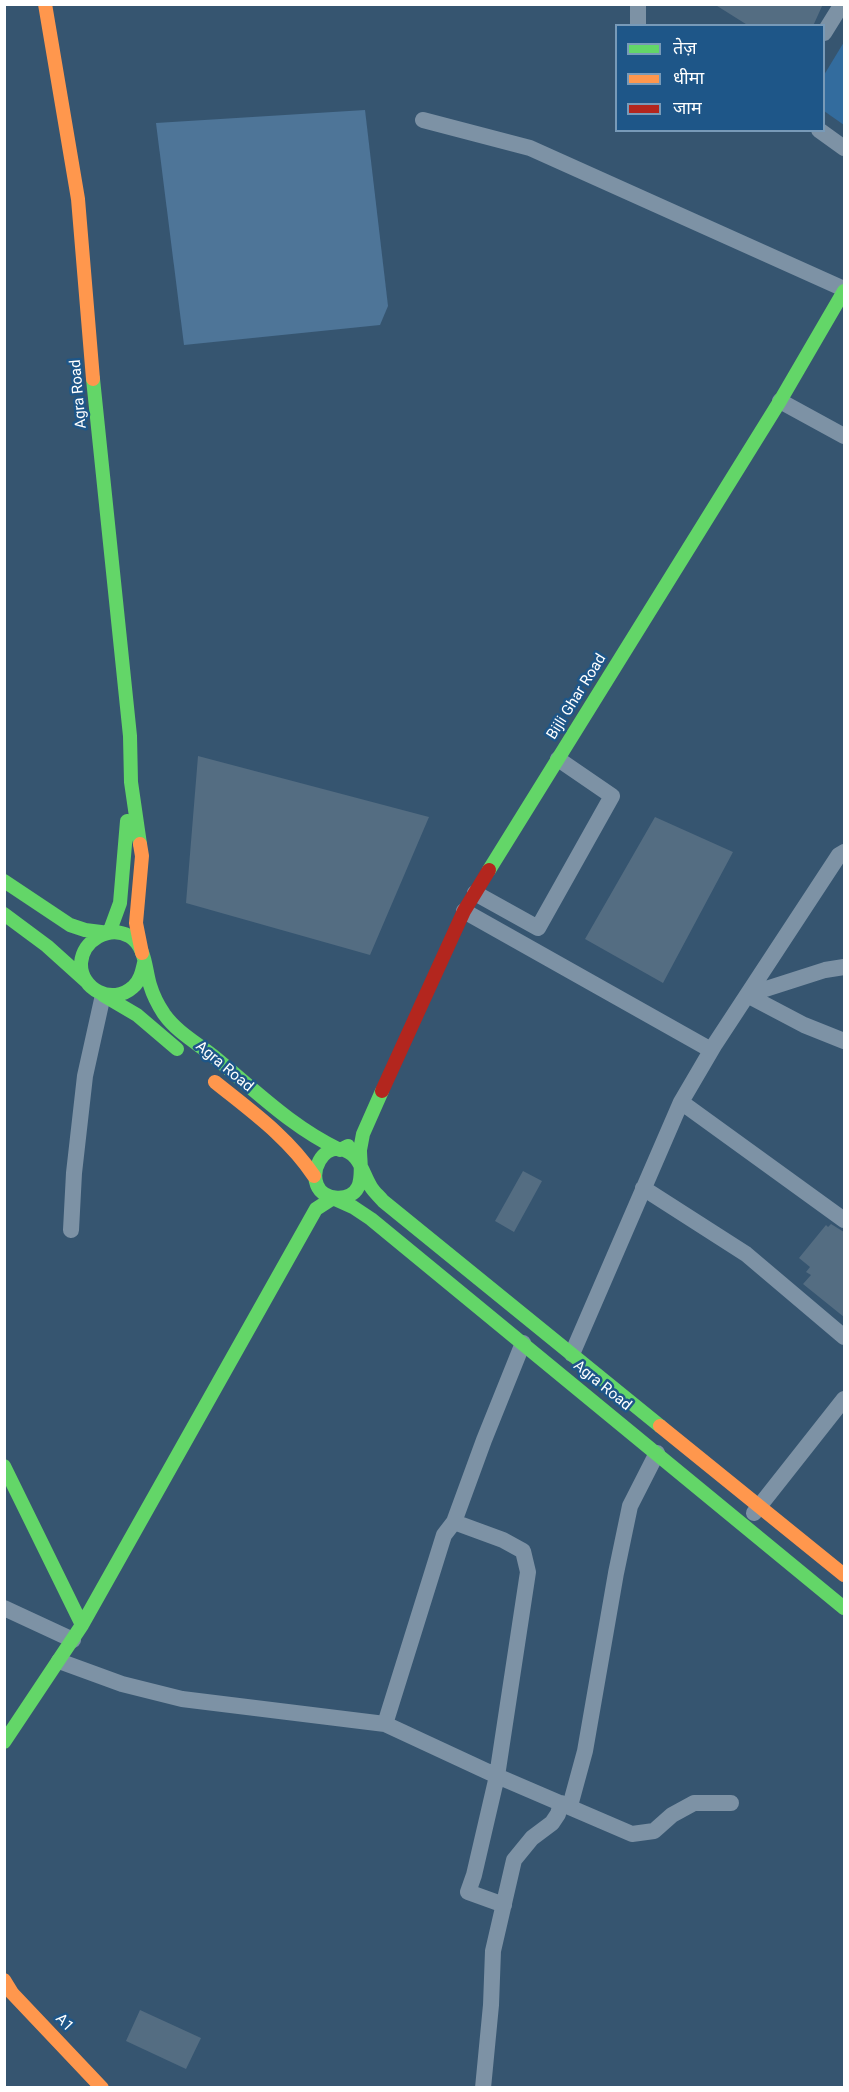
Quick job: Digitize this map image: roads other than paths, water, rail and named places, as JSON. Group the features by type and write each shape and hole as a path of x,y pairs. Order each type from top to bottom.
{"main road":[{"name":"Agra Road","path":"45,4 78,200 97,420 130,736 131,782 120,903 109,933"},
{"name":"Bijli Ghar Road","path":"363,1134 464,911 780,401 844,290"},
{"name":"Agra Road","path":"131,782 142,856 136,923 150,988 168,1019 309,1135 340,1150"},
{"path":"4,881 70,925 85,930 120,933 129,937 138,944 143,958 143,973 139,982 132,990 123,994 103,995 94,990 40,938 4,914"},
{"path":"87,982 82,973 81,962 84,951 98,936 109,933"},
{"name":"Agra Road","path":"103,995 136,1015 291,1146 305,1162 314,1180"},
{"path":"4,1742 82,1625 316,1209 314,1180 317,1161 329,1151 340,1150 350,1145 363,1134"},
{"path":"314,1180 319,1190 333,1198 341,1198 356,1190 362,1175 360,1149 363,1134"},
{"path":"340,1150 351,1154 361,1167"},
{"name":"Agra Road","path":"361,1167 371,1188 383,1201 760,1504 844,1575"},
{"name":"Agra Road","path":"333,1198 353,1207 371,1220 844,1608"},
{"path":"316,1209 333,1198"},
{"path":"4,1466 82,1625"},
{"name":"A1","path":"4,1980 12,1992 102,2088"}],"street":[{"path":"638,4 638,24"},
{"path":"825,31 842,4"},
{"path":"423,120 530,148 844,290"},
{"path":"822,132 844,148"},
{"path":"780,401 844,436"},
{"path":"475,893 538,928 612,796 558,759"},
{"path":"572,1354 681,1102 711,1050 839,855 844,852"},
{"path":"464,911 711,1050"},
{"path":"747,995 825,970 844,967"},
{"path":"71,1230 74,1173 86,1076 103,995"},
{"path":"747,995 804,1025 844,1041"},
{"path":"681,1102 844,1220"},
{"path":"643,1188 746,1254 844,1337"},
{"path":"385,1724 444,1535 454,1522 523,1343"},
{"path":"745,1525 844,1399"},
{"path":"483,2088 491,2005 493,1952 514,1860 532,1838 552,1823 566,1804 585,1751 630,1506 657,1453"},
{"path":"454,1522 503,1540 523,1551 528,1572 496,1776 474,1875 468,1892 504,1905"},
{"path":"4,1608 73,1640"},
{"path":"59,1661 122,1684 182,1699 385,1724 496,1776 632,1834 654,1831 672,1815 694,1803 731,1803"}]}
